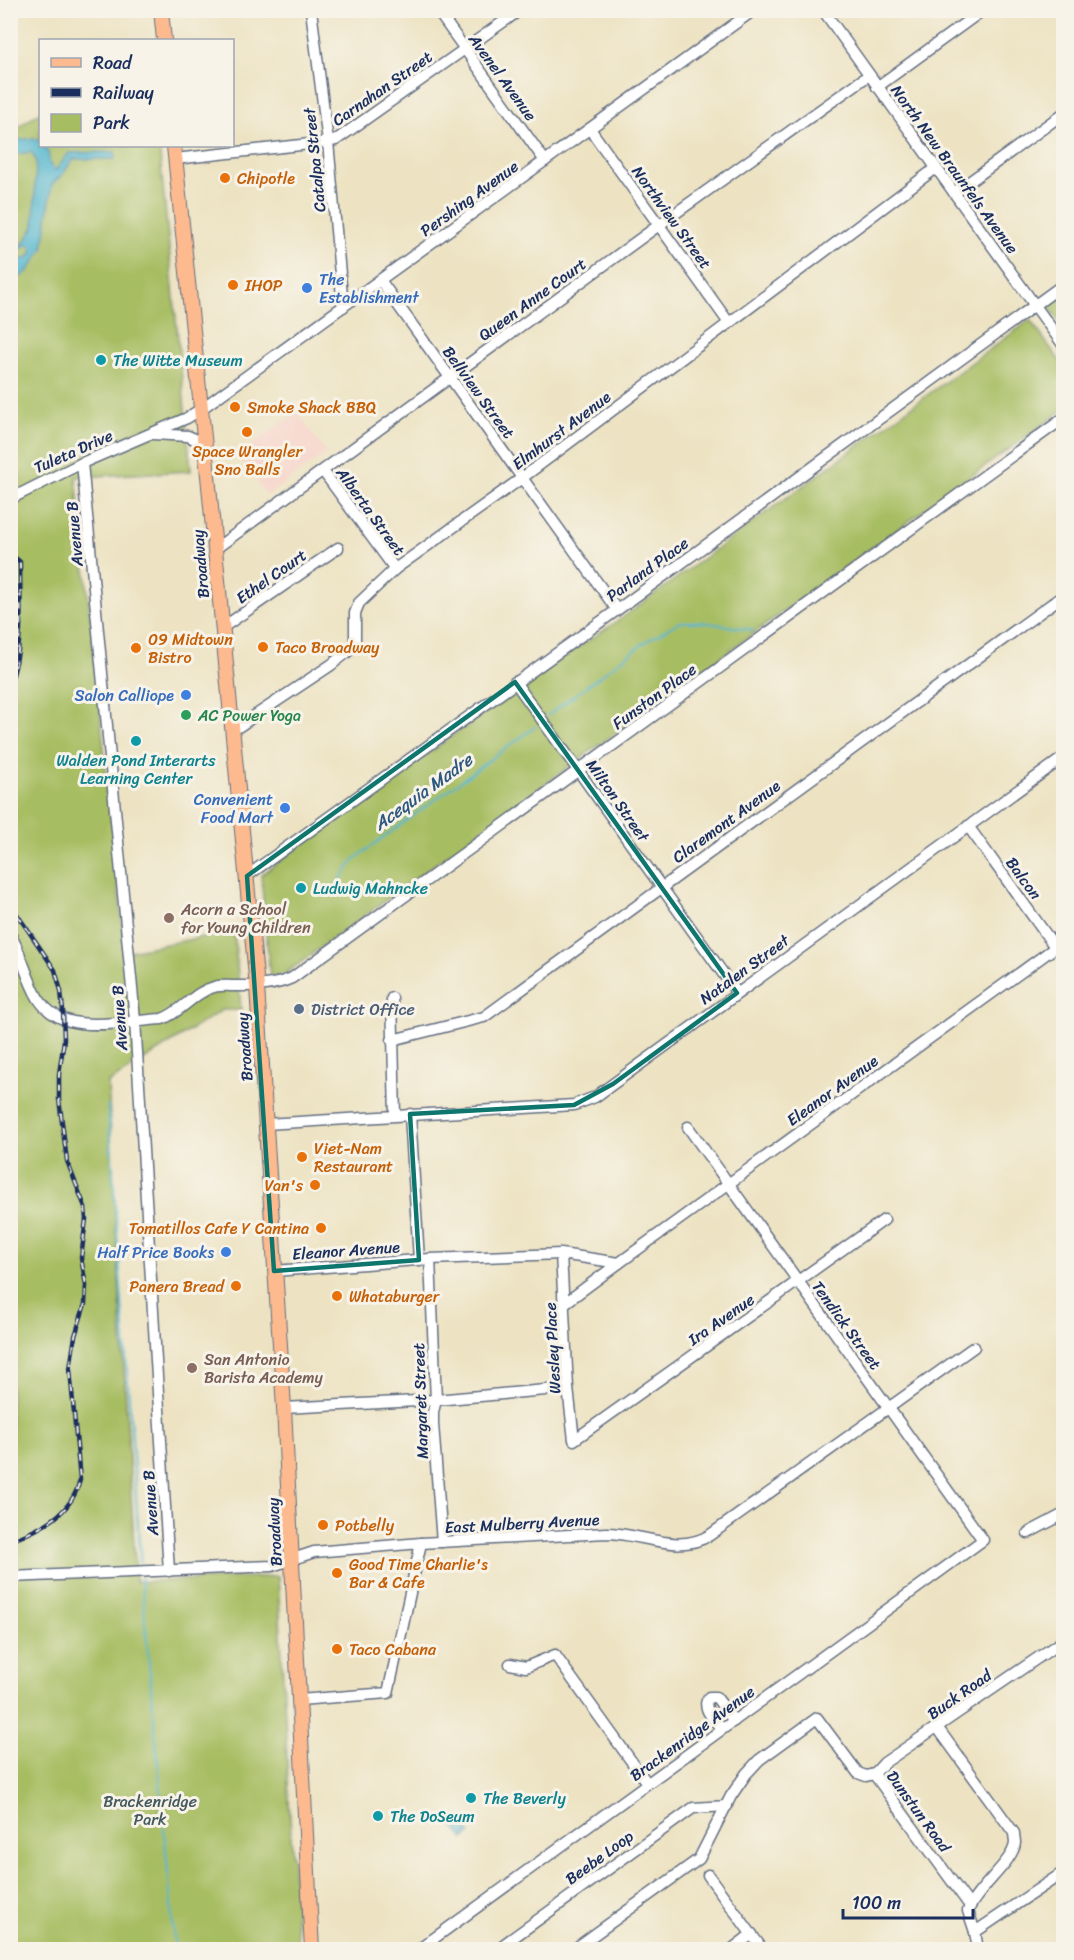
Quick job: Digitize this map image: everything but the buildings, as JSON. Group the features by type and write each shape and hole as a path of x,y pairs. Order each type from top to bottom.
{"main road":[{"path":"161,10 164,39"},
{"name":"Broadway","path":"175,152 257,987 284,1408 312,1950"}],"street":[{"name":"Catalpa Street","path":"311,10 328,142 343,307"},
{"name":"Avenel Avenue","path":"437,10 545,161"},
{"name":"Carnahan Street","path":"175,152 336,140 520,10"},
{"name":"Pershing Avenue","path":"201,409 754,10"},
{"name":"North New Braunfels Avenue","path":"823,10 1064,346"},
{"path":"877,87 983,10"},
{"name":"Queen Anne Court","path":"215,549 869,75"},
{"path":"954,193 1064,113"},
{"name":"Northview Street","path":"590,129 729,323"},
{"name":"Elmhurst Avenue","path":"232,731 332,665 350,650 355,643 355,613 359,603 394,569 522,478 936,168"},
{"name":"Bellview Street","path":"380,280 617,610"},
{"name":"Parland Place","path":"247,876 1064,284"},
{"name":"Tuleta Drive","path":"10,498 82,463 187,418 201,409"},
{"name":"Funston Place","path":"10,934 38,998 48,1011 64,1021 82,1024 162,1018 172,1015 203,991 215,986 257,987 278,984 292,978 1064,418"},
{"name":"Tuleta Drive","path":"150,434 188,436 205,444"},
{"name":"Avenue B","path":"82,463 135,1020 169,1571"},
{"name":"Alberta Street","path":"323,471 394,569"},
{"name":"Ethel Court","path":"222,628 338,548"},
{"name":"Claremont Avenue","path":"392,1040 484,1017 1064,595"},
{"name":"Milton Street","path":"515,682 736,993"},
{"name":"Natalen Street","path":"395,1115 574,1105 595,1097 1064,757"},
{"name":"Balcon","path":"968,826 1060,944"},
{"name":"Eleanor Avenue","path":"565,1303 1060,944"},
{"path":"266,1124 395,1115 392,998"},
{"name":"Margaret Street","path":"410,1114 425,1259 436,1400 433,1424 442,1542"},
{"name":"Tendick Street","path":"688,1127 983,1540"},
{"name":"Ira Avenue","path":"574,1440 884,1220"},
{"name":"Eleanor Avenue","path":"274,1271 425,1259 561,1254 619,1263"},
{"name":"Wesley Place","path":"561,1254 568,1388 574,1440"},
{"name":"East Mulberry Avenue","path":"10,1577 272,1566 314,1552 421,1543 618,1533 659,1543 691,1544 710,1535 974,1347"},
{"path":"284,1408 436,1400 568,1388"},
{"path":"1028,1533 1064,1514"},
{"name":"Brackenridge Avenue","path":"418,1950 983,1540"},
{"path":"299,1700 388,1693 421,1543"},
{"name":"Buck Road","path":"874,1774 884,1763 1064,1640"},
{"path":"510,1664 526,1667 555,1655 647,1783"},
{"path":"722,1730 705,1707 705,1702 709,1697 716,1696 734,1721"},
{"name":"Dunstun Road","path":"727,1806 737,1786 759,1760 817,1718 858,1773 866,1776 874,1774 970,1906 968,1911 978,1950"},
{"path":"937,1727 1014,1833 1015,1844 1010,1856 976,1895 970,1906"},
{"path":"573,1950 699,1859 727,1806"},
{"name":"Beebe Loop","path":"496,1950 693,1808 727,1806"},
{"path":"975,1932 1064,1872"},
{"path":"708,1875 763,1950"},
{"path":"730,1950 752,1934"}],"highlighted area":[{"path":"515,682 737,993 613,1084 574,1105 410,1114 419,1260 274,1271 247,876"}],"shaded area":[{"path":"297,412 326,453 267,496 238,455"}],"green space":[{"name":"Brackenridge Park","path":"39,113 39,147 159,147 191,471 76,477 125,952 234,931 241,1010 222,1010 108,1083 136,1582 278,1576 298,1949 11,1949 10,133"},
{"path":"1063,295 1063,327 1048,306"},
{"path":"1030,320 1063,365 1063,410 286,973 270,977 261,875 528,681 622,618"}],"water":[{"path":"37,139 39,147 44,147 48,152 50,165 56,170 69,153 115,152 115,159 73,159 63,174 52,184 43,249 28,271 11,284 11,251 25,242 34,227 36,160 31,152 11,155 11,141","holes":["27,244 32,247 32,254 25,259 17,257 20,250"]},
{"path":"458,1818 470,1833 464,1839 452,1825"}],"waterway":[{"name":"Acequia Madre","path":"547,716 645,642 679,622 701,622 753,630"},
{"name":"Acequia Madre","path":"335,887 355,859 535,727"},
{"path":"108,1106 141,1567"},
{"path":"141,1576 175,1950"}],"railway":[{"path":"10,553 20,562 21,608 17,655 10,684"},
{"path":"10,904 55,970 61,991 64,1040 59,1074 59,1099 67,1161 85,1207 86,1219 81,1258 86,1285 85,1304 75,1336 70,1369 80,1480 70,1503 62,1512 43,1526 10,1541"}],"place":[{"name":"Chipotle","path":"225,178"},
{"name":"IHOP","path":"233,285"},
{"name":"The Establishment","path":"307,288"},
{"name":"The Witte Museum","path":"101,360"},
{"name":"Smoke Shack BBQ","path":"235,407"},
{"name":"Space Wrangler Sno Balls","path":"247,432"},
{"name":"Taco Broadway","path":"263,647"},
{"name":"09 Midtown Bistro","path":"136,648"},
{"name":"Salon Calliope","path":"186,695"},
{"name":"AC Power Yoga","path":"186,715"},
{"name":"Walden Pond Interarts Learning Center","path":"136,741"},
{"name":"Convenient Food Mart","path":"285,808"},
{"name":"Ludwig Mahncke","path":"301,888"},
{"name":"Acorn a School for Young Children","path":"169,918"},
{"name":"District Office","path":"299,1009"},
{"name":"Viet-Nam Restaurant","path":"302,1157"},
{"name":"Van's","path":"315,1185"},
{"name":"Tomatillos Cafe Y Cantina","path":"321,1228"},
{"name":"Half Price Books","path":"226,1252"},
{"name":"Panera Bread","path":"236,1286"},
{"name":"Whataburger","path":"337,1296"},
{"name":"San Antonio Barista Academy","path":"192,1368"},
{"name":"Potbelly","path":"323,1525"},
{"name":"Good Time Charlie's Bar & Cafe","path":"337,1573"},
{"name":"Taco Cabana","path":"337,1649"},
{"name":"The Beverly","path":"471,1798"},
{"name":"The DoSeum","path":"378,1816"}]}
